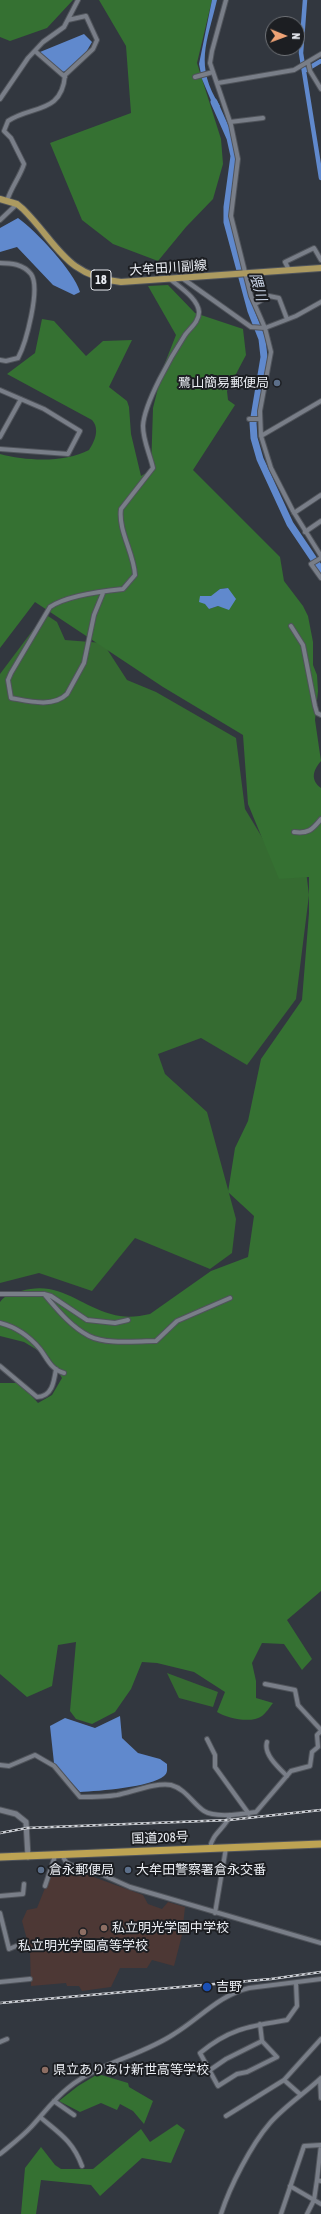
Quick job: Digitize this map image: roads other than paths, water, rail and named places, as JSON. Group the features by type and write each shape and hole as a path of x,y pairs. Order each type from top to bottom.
{"highway":[{"name":"国道208号","path":"0,1857 59,1856 321,1844"}],"main road":[{"name":"大牟田川副線","path":"3,200 17,204 36,222 64,258 75,268 103,280 121,282 321,268"}],"street":[{"path":"0,99 43,42 61,31 78,0"},
{"path":"226,0 212,51 210,73 218,83 230,122 238,159 231,216 245,274 265,328 271,352 259,419 261,436 271,468 294,513 320,558 311,564 321,578"},
{"path":"220,24 226,8"},
{"path":"3,200 22,172 24,164 11,138 4,131 8,121 15,116 48,107 55,100 65,77 93,49 97,40 86,16 68,20"},
{"path":"35,51 65,77"},
{"path":"218,83 294,70 300,65 307,63 321,54"},
{"path":"307,63 321,89"},
{"path":"195,77 210,73"},
{"path":"230,122 263,118"},
{"path":"0,220 17,204"},
{"path":"289,270 285,262 314,248 321,260"},
{"path":"0,263 14,263 24,268 31,274 34,282 33,300 21,353 18,358 12,360 0,360"},
{"path":"182,277 251,327 265,328 307,310 321,302"},
{"path":"103,593 94,615 84,663 67,694 64,697 40,703 12,698 8,680 50,607 57,602 123,589 135,575 134,564 127,547 121,509 153,468 144,436 143,425 147,410 165,369 186,334 196,322 199,312 193,300 170,278"},
{"path":"255,304 269,296 279,298 287,319"},
{"path":"0,390 56,416 80,431 68,454 0,449"},
{"path":"0,438 21,399"},
{"path":"261,436 321,401"},
{"path":"249,419 259,419"},
{"path":"294,513 321,495"},
{"path":"305,532 321,521"},
{"path":"291,626 303,644 315,706 317,713 321,716"},
{"path":"294,832 307,833 313,830 321,819"},
{"path":"0,1294 44,1294 51,1296 87,1320 115,1323 128,1320"},
{"path":"44,1294 66,1319 83,1332 95,1338 110,1340 156,1341 177,1320 230,1298"},
{"path":"0,1323 15,1328 28,1336 56,1369 64,1373"},
{"path":"0,1366 36,1397 46,1395 50,1391 56,1369"},
{"path":"0,1765 10,1766 35,1755 54,1766 80,1797 115,1795 155,1786 170,1785 185,1793 204,1811 211,1814 230,1815 256,1812 281,1786 291,1771 311,1765 312,1752 318,1747 317,1735 321,1730 298,1705 295,1690 265,1684"},
{"path":"207,1739 215,1755 215,1767 249,1814"},
{"path":"267,1742 266,1748 274,1762 287,1776"},
{"path":"0,1810 16,1814 26,1822 28,1856"},
{"path":"210,1848 217,1831 228,1822 230,1815"},
{"path":"215,1913 226,1848"},
{"path":"45,1886 59,1856 71,1865 94,1871 130,1887 215,1913 270,1926 321,1943"},
{"path":"0,1896 23,1894 24,1884"},
{"path":"0,1913 10,1949 21,1944"},
{"path":"0,1938 7,1936"},
{"path":"0,1982 30,1979"},
{"path":"0,2154 40,2117 68,2088 109,2063 147,2049 174,2035 221,1999 239,1990 321,1979"},
{"path":"260,2024 262,2041 277,2057 247,2072 237,2074 218,2086 200,2053 213,2042 247,2026 260,2024 288,2020 297,2006 296,1983"},
{"path":"0,2042 7,2039"},
{"path":"226,2116 284,2080 321,2039"},
{"path":"210,2070 226,2059 262,2041"},
{"path":"221,2214 235,2182 262,2133 275,2118 321,2079"},
{"path":"321,2079 321,2098"},
{"path":"284,2080 301,2095"},
{"path":"54,2101 74,2115"},
{"path":"40,2117 62,2135 76,2151 82,2166"},
{"path":"281,2214 304,2146 321,2145 319,2180 314,2200 307,2214"},
{"path":"290,2186 321,2204"}],"water":[{"path":"212,0 217,0 207,42 205,66 207,78 220,106 215,110 202,79 199,64"},
{"path":"84,34 92,42 85,54 66,71 62,72 40,52"},
{"path":"18,218 54,252 70,273 80,292 74,295 53,285 17,247 0,252 0,228"},
{"path":"228,588 236,599 229,610 218,606 209,609 205,604 199,602 200,596 211,596 220,589"},
{"path":"120,1716 122,1738 138,1753 160,1759 167,1764 166,1774 157,1780 137,1786 80,1792 54,1763 50,1726 65,1718 95,1728"}],"waterway":[{"path":"305,0 301,53 321,178"},
{"path":"304,71 321,61"},
{"name":"隈川","path":"214,102 230,138 234,156 227,207 227,222 251,311 262,339 264,357 253,423 254,438 260,459 290,524 321,570"}],"railway":[{"path":"0,1833 27,1828 229,1820 321,1810"},
{"path":"0,2003 271,1979 321,1972"}],"place":[{"name":"鷺山簡易郵便局","path":"277,383"},
{"name":"倉永郵便局","path":"41,1870"},
{"name":"大牟田警察署倉永交番","path":"128,1870"},
{"name":"私立明光学園中学校","path":"104,1928"},
{"name":"私立明光学園高等学校","path":"83,1932"},
{"name":"吉野","path":"207,1987"},
{"name":"県立ありあけ新世高等学校","path":"45,2070"}]}
